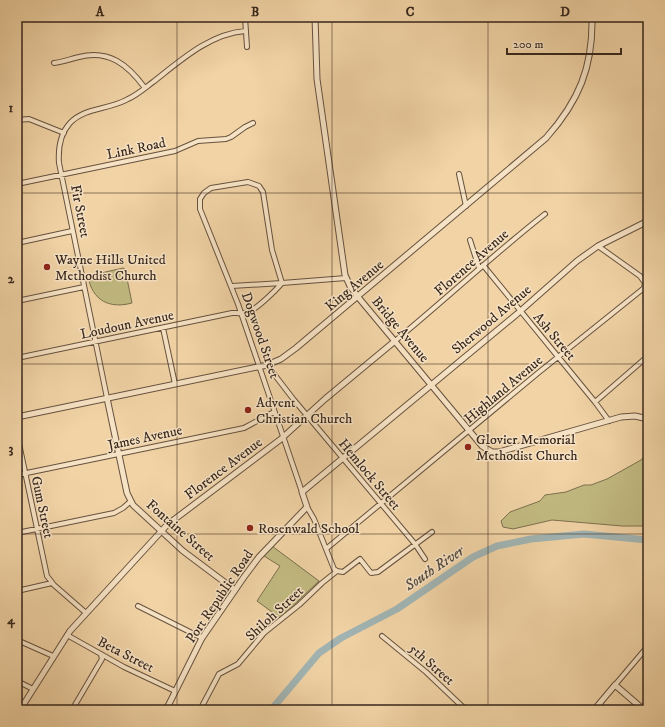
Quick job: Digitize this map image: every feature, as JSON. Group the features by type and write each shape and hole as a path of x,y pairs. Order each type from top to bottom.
{"street":[{"path":"245,17 247,47"},
{"name":"Bridge Avenue","path":"314,17 318,79 346,278 358,297 469,430 485,448 492,452 499,452 628,416 648,418"},
{"name":"King Avenue","path":"17,417 260,367 285,357 536,148 555,129 567,112 581,86 588,60 592,36 592,17"},
{"name":"Fir Street","path":"131,501 127,493 72,231 61,175 58,149 64,133 70,123 81,114 124,102 208,42 225,35 245,32"},
{"path":"54,63 85,56 100,55 126,67 145,88"},
{"path":"17,120 29,119 64,133"},
{"name":"Link Road","path":"17,184 176,151 198,141 226,139 253,123"},
{"path":"459,174 466,206"},
{"name":"Dogwood Street","path":"282,283 272,250 263,192 258,186 248,182 211,188 204,193 199,201 200,209 232,286 307,507 314,519 326,549"},
{"name":"Florence Avenue","path":"20,710 67,635 172,521 283,437 306,415 546,214"},
{"name":"Sherwood Avenue","path":"302,492 432,385 577,261 598,246 648,221"},
{"path":"17,243 72,231"},
{"name":"Ash Street","path":"470,240 481,267 596,402 609,421"},
{"name":"Highland Avenue","path":"326,549 634,296 645,285 644,280 637,274 598,246"},
{"path":"232,286 346,278"},
{"path":"242,313 252,310 282,283"},
{"path":"17,301 84,287"},
{"name":"Loudoun Avenue","path":"17,358 232,313 242,313"},
{"path":"163,328 175,384"},
{"path":"596,402 648,356"},
{"name":"Hemlock Street","path":"267,365 306,415 415,544 425,559"},
{"name":"James Avenue","path":"17,475 244,428 274,412"},
{"name":"Gum Street","path":"17,434 46,571 52,583"},
{"path":"17,533 114,513 131,501"},
{"name":"Fontaine Street","path":"131,501 186,553 236,590"},
{"name":"Port Republic Road","path":"166,710 202,638 259,557 307,507"},
{"path":"415,544 432,532"},
{"name":"Shiloh Street","path":"200,710 219,674 238,664 264,633 337,571 343,572 360,559 371,574 375,574 415,544"},
{"path":"326,549 334,569 337,571"},
{"path":"17,591 52,583 86,613"},
{"path":"138,606 202,638"},
{"name":"Beta Street","path":"67,635 101,654 175,691"},
{"name":"5th Street","path":"382,636 426,672 466,710"},
{"path":"17,640 53,656"},
{"path":"594,710 648,646"},
{"path":"72,710 102,659 101,654"},
{"path":"17,682 33,689"},
{"path":"615,685 644,710"}],"shaded area":[{"path":"123,268 125,269 132,303 124,305 109,304 93,292 88,276"},
{"path":"648,452 648,526 622,526 552,520 513,529 503,527 501,521 510,512 540,501 545,495 566,492 584,485 591,485 607,479 641,460"},
{"path":"272,546 319,581 280,618 257,601 280,566 264,556"}],"waterway":[{"name":"South River","path":"271,710 319,653 341,638 397,609 473,557 497,546 531,539 584,534 648,540"}],"place":[{"name":"Wayne Hills United Methodist Church","path":"47,267"},
{"name":"Advent Christian Church","path":"248,410"},
{"name":"Glovier Memorial Methodist Church","path":"468,447"},
{"name":"Rosenwald School","path":"250,528"}]}
